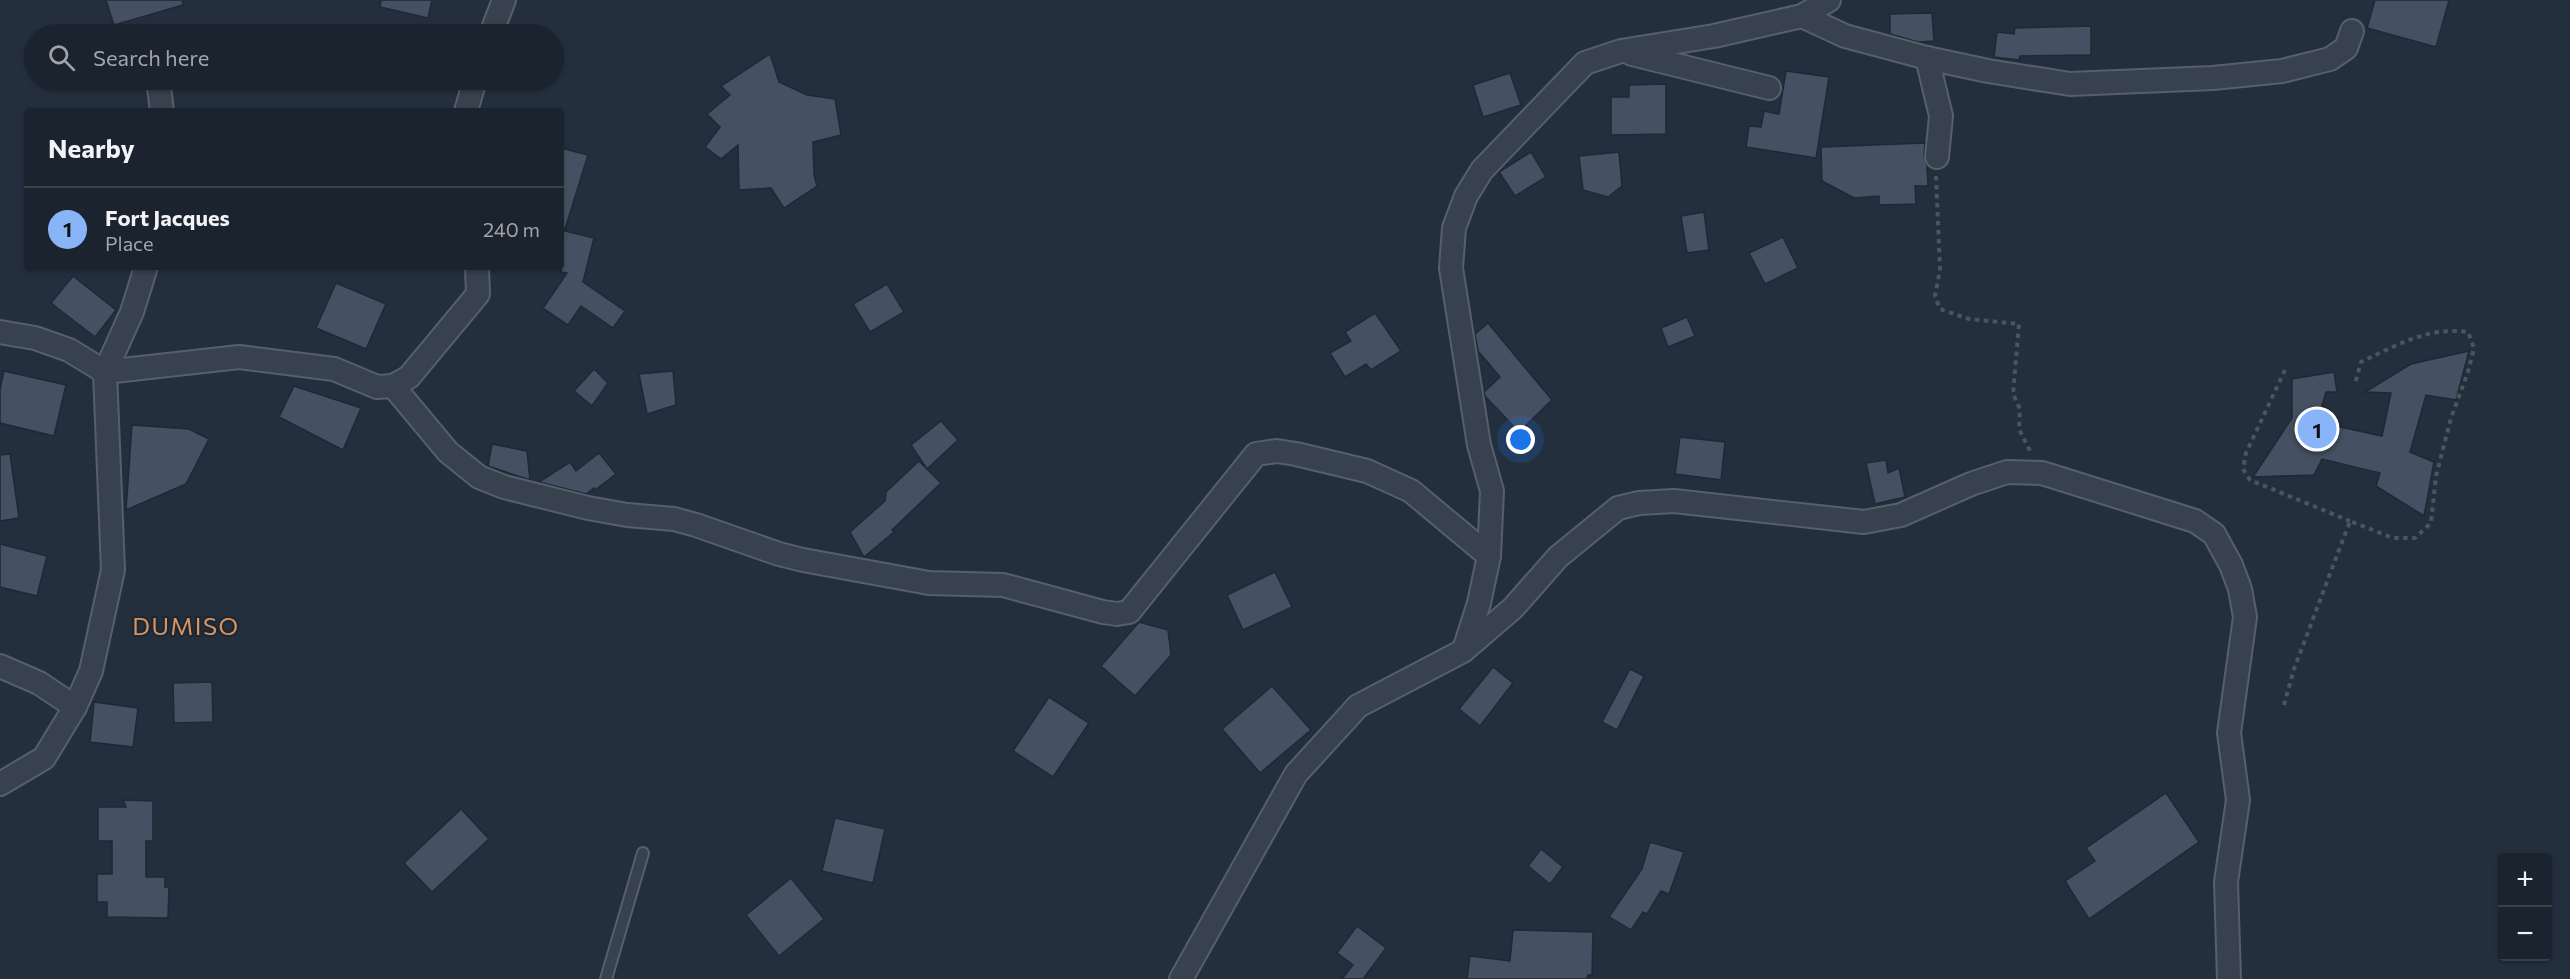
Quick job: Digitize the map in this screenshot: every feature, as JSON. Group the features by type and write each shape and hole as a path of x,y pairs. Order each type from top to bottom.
{"street":[{"path":"495,24 504,0"},
{"path":"1463,651 1479,603 1489,556 1492,491 1479,445 1453,292 1451,268 1454,228 1466,196 1482,170 1585,63 1621,51 1703,38 1802,16 1829,0"},
{"path":"1802,16 1845,36 1926,58 2070,84 2213,78 2282,71 2330,59 2346,48 2352,31"},
{"path":"1621,51 1769,88"},
{"path":"1926,58 1941,116 1937,157"},
{"path":"159,90 162,108"},
{"path":"467,108 472,90"},
{"path":"0,783 44,758 75,707 91,671 113,570 105,372 132,312 145,270"},
{"path":"0,332 35,338 69,350 105,372 239,357 334,369 377,387 393,386 409,377 478,294 477,270"},
{"path":"393,386 448,452 479,477 504,487 588,508 627,515 674,519 803,560 929,583 1003,585 1103,612 1117,614 1129,612 1256,454 1277,452 1296,454 1367,471 1411,490 1489,556"},
{"path":"1181,979 1296,774 1358,706 1463,651 1513,608 1558,557 1618,508 1639,503 1674,501 1864,522 1901,516 1971,484 2007,472 2043,473 2195,520 2214,534 2231,565 2240,589 2245,617 2229,733 2238,800 2226,882 2229,979"},
{"path":"0,666 39,683 75,707"}],"lane":[{"path":"606,979 643,853"}],"path":[{"path":"1937,157 1935,197 1940,242 1940,270 1935,296 1940,309 1969,319 2019,324 2013,394 2020,409 2019,429 2043,473"},
{"path":"2285,370 2246,453 2243,469 2250,480 2394,538 2415,538 2431,523 2436,476 2451,418 2474,348 2468,332 2450,329 2416,336 2361,362 2355,384"},
{"path":"2284,705 2294,669 2350,520"}],"building":[{"path":"106,0 182,0 183,5 114,24"},
{"path":"381,0 432,0 428,18 380,7"},
{"path":"2375,0 2449,0 2436,47 2367,28"},
{"path":"1932,13 1934,41 1918,42 1890,34 1890,14"},
{"path":"2091,26 2091,55 2020,56 2019,60 1994,57 1997,32 2014,34 2015,28"},
{"path":"770,54 779,82 807,95 835,99 841,135 813,142 814,175 817,186 784,208 771,188 739,190 738,145 721,159 705,147 720,127 707,114 730,95 721,86"},
{"path":"1786,71 1829,77 1816,158 1746,147 1749,126 1761,127 1764,111 1779,114"},
{"path":"1510,73 1521,105 1483,117 1473,85"},
{"path":"1666,84 1666,134 1611,135 1611,97 1629,97 1629,85"},
{"path":"1925,143 1924,156 1928,186 1915,186 1916,204 1879,205 1879,196 1854,198 1822,181 1821,147"},
{"path":"564,149 588,155 564,229"},
{"path":"1531,152 1546,177 1515,196 1499,172"},
{"path":"1619,152 1622,186 1608,197 1583,190 1579,156"},
{"path":"1704,212 1709,250 1687,253 1681,216"},
{"path":"564,231 594,238 583,282 625,311 613,328 581,306 568,325 543,308 567,273 561,272 564,270"},
{"path":"1783,237 1798,268 1765,284 1749,253"},
{"path":"73,276 116,310 95,337 51,303"},
{"path":"336,283 386,304 366,349 316,328"},
{"path":"887,284 904,312 870,332 853,304"},
{"path":"1375,313 1401,351 1371,370 1366,364 1345,377 1330,353 1351,341 1345,332"},
{"path":"1687,317 1695,336 1668,347 1661,328"},
{"path":"1488,323 1552,400 1519,432 1485,396 1484,392 1500,377 1478,351 1475,334"},
{"path":"2469,351 2456,400 2426,395 2410,452 2434,462 2424,516 2376,486 2380,473 2322,459 2314,475 2253,477 2292,418 2292,379 2334,372 2337,392 2326,392 2317,422 2382,436 2391,393 2365,392 2411,364"},
{"path":"594,369 608,383 592,406 574,391"},
{"path":"4,371 66,385 54,436 0,423 0,389"},
{"path":"673,371 676,405 647,414 639,374"},
{"path":"294,386 361,408 343,450 279,417"},
{"path":"941,421 958,440 927,469 911,445"},
{"path":"132,425 189,429 209,439 186,484 126,510"},
{"path":"1680,437 1725,442 1721,480 1675,474"},
{"path":"492,444 527,451 530,480 488,466"},
{"path":"599,453 616,474 595,490 594,488 586,494 539,482 570,462 576,471"},
{"path":"10,454 19,518 0,521 0,455"},
{"path":"1886,460 1888,473 1899,468 1905,497 1875,504 1866,463"},
{"path":"919,461 941,483 892,530 894,532 864,557 850,532 885,501 886,492"},
{"path":"0,544 47,556 37,596 0,587"},
{"path":"1275,572 1292,607 1243,630 1227,595"},
{"path":"1139,622 1168,630 1171,655 1135,696 1101,666"},
{"path":"1493,667 1513,683 1480,726 1459,709"},
{"path":"1630,669 1644,676 1617,730 1602,722"},
{"path":"212,682 213,722 174,723 173,683"},
{"path":"1272,686 1311,730 1260,773 1222,729"},
{"path":"1049,697 1089,723 1053,777 1013,751"},
{"path":"94,702 138,708 133,747 90,742"},
{"path":"2166,793 2199,842 2089,919 2065,881 2095,861 2086,848"},
{"path":"123,800 153,801 153,841 146,841 146,877 165,877 165,887 169,887 168,918 107,917 107,902 97,902 97,874 112,874 112,841 98,841 98,807 126,807"},
{"path":"461,809 489,839 432,892 404,863"},
{"path":"835,818 885,829 873,883 822,871"},
{"path":"1650,842 1684,852 1669,894 1661,891 1647,914 1643,912 1631,930 1609,917 1642,869"},
{"path":"1541,849 1563,867 1550,884 1528,866"},
{"path":"791,878 824,919 779,956 746,915"},
{"path":"1357,926 1386,948 1363,979 1342,979 1353,965 1337,953"},
{"path":"1513,930 1593,932 1592,975 1588,975 1587,979 1467,979 1470,956 1510,961"}],"place":[{"name":"Fort Jacques","path":"2317,429"}],"district":[{"name":"DUMISO","path":"186,625"}]}
